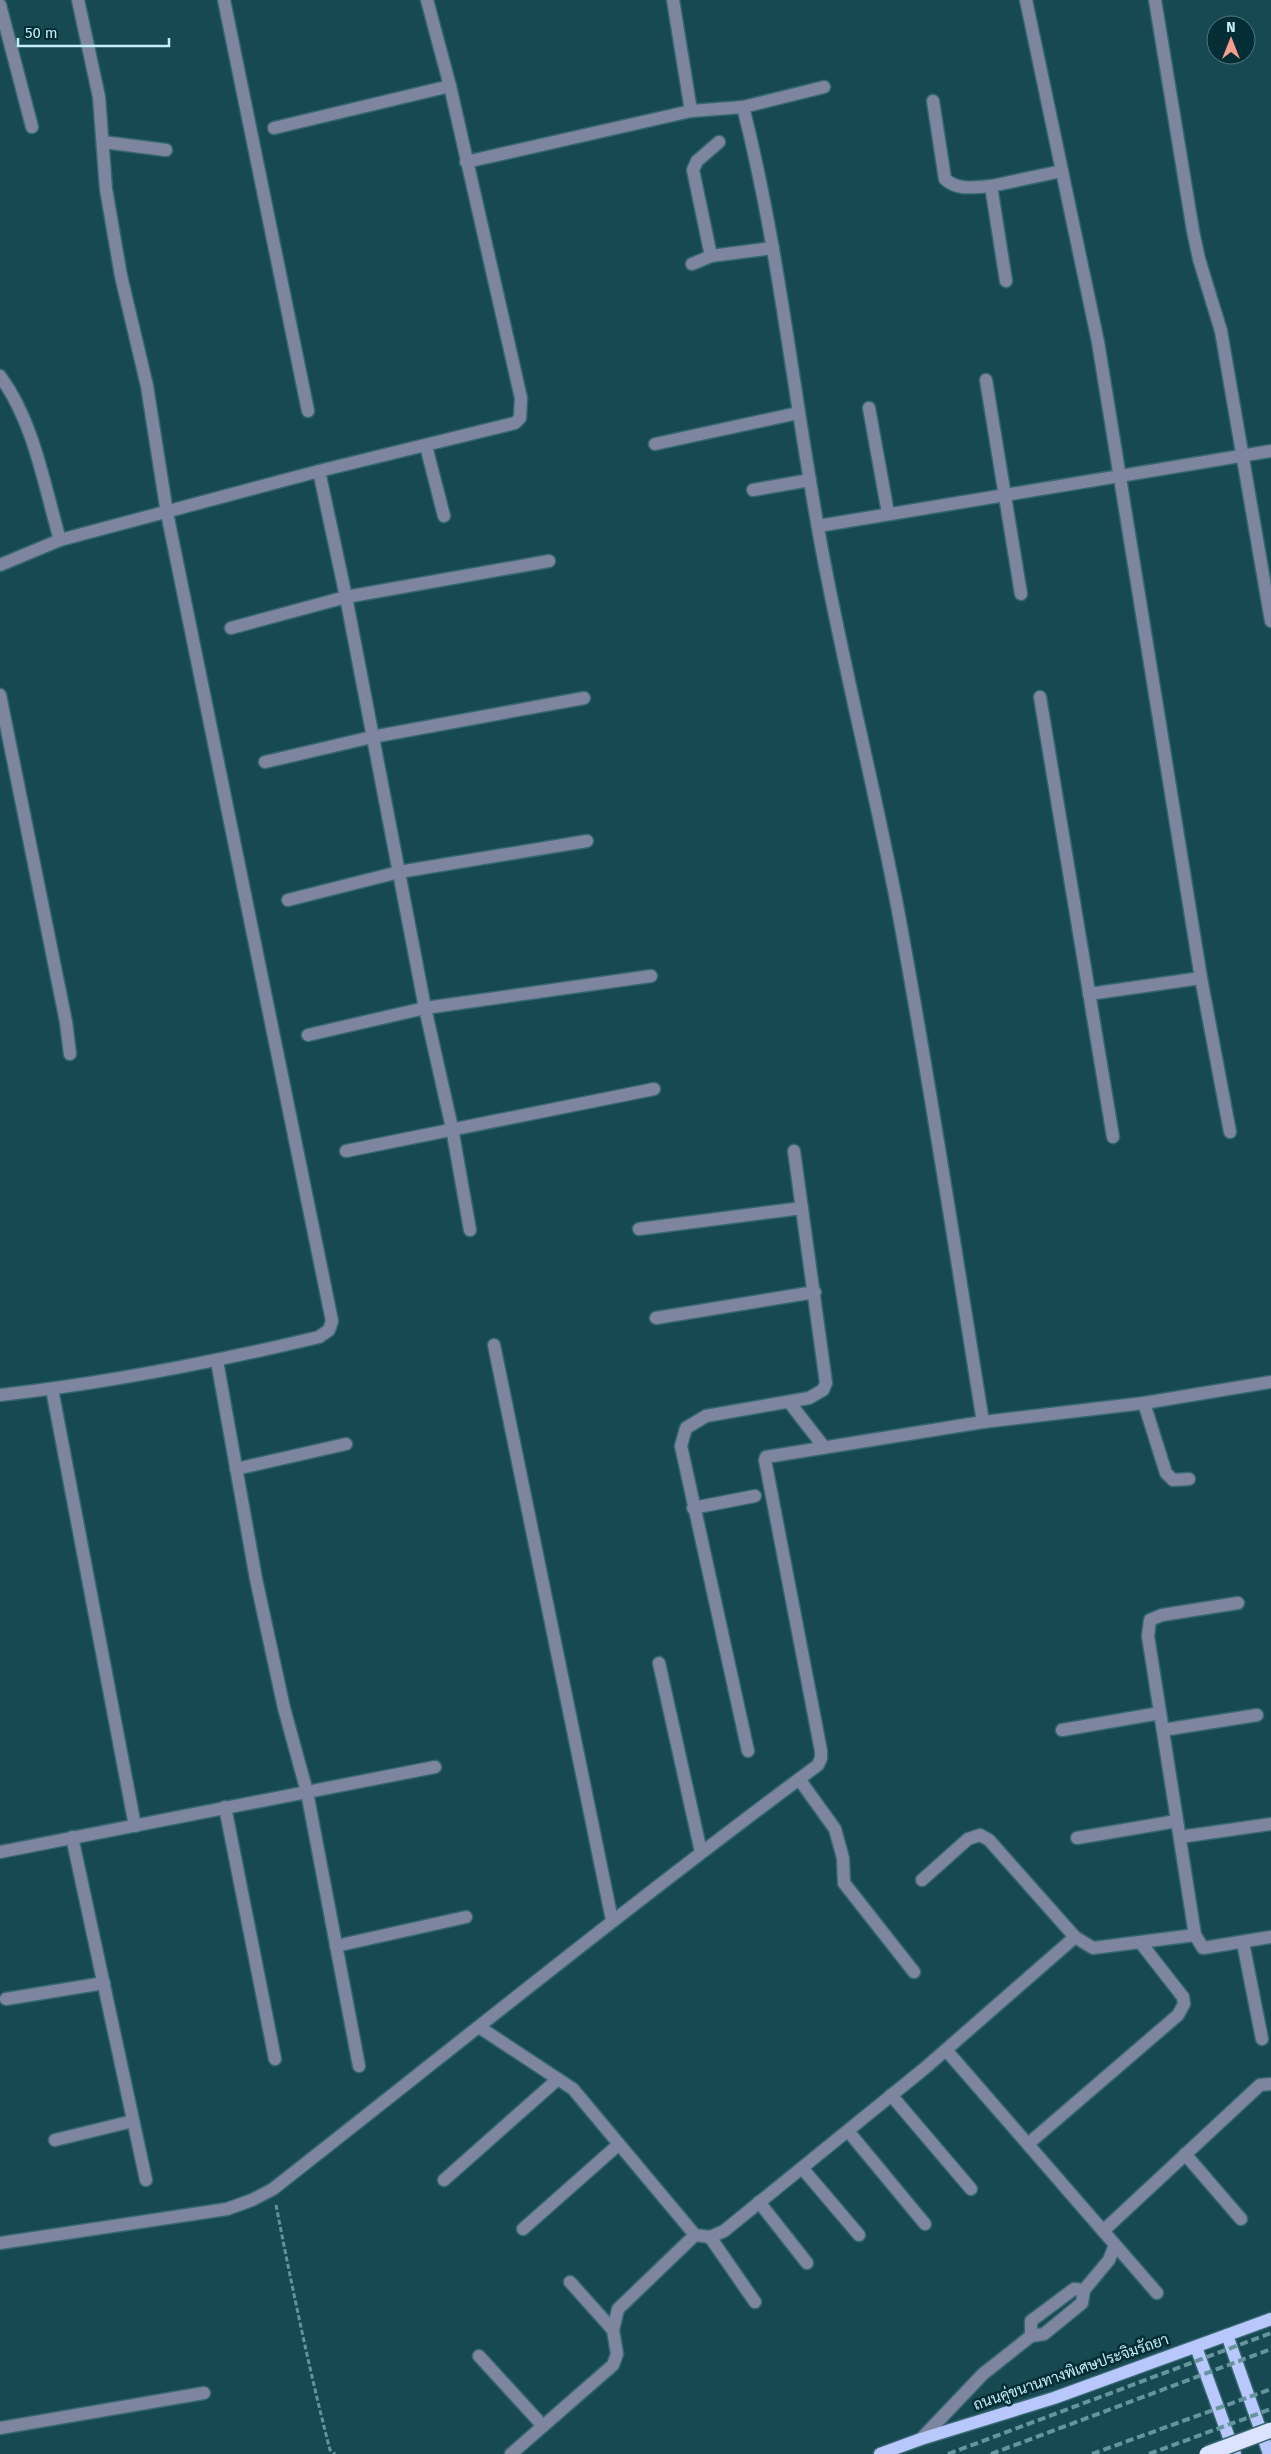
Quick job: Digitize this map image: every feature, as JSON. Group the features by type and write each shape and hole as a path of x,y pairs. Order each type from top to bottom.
{"highway":[{"path":"1207,2454 1271,2430"}],"main road":[{"name":"ถนนคู่ขนานทางพิเศษประจิมรัถยา","path":"880,2454 920,2439 1054,2398 1271,2319"},
{"path":"1226,2335 1269,2454"},
{"path":"1196,2347 1235,2454"}],"street":[{"path":"0,1395 52,1389 217,1361 319,1337 329,1330 332,1321 167,513 148,386 119,267 106,189 99,97 78,0"},
{"path":"224,0 308,411"},
{"path":"0,564 60,540 319,472 515,424 520,418 522,410 450,86 427,0"},
{"path":"673,0 691,111"},
{"path":"1026,0 1098,342 1201,978 1230,1132"},
{"path":"1155,0 1193,230 1199,259 1221,330 1271,621"},
{"path":"0,5 32,127"},
{"path":"274,128 450,86"},
{"path":"466,162 691,111 743,107 824,87"},
{"path":"933,101 946,179 952,185 966,188 991,186 1062,172"},
{"path":"743,107 773,248 798,413 842,657 876,798 899,915 983,1422"},
{"path":"102,142 166,150"},
{"path":"711,256 693,170 697,161 719,142"},
{"path":"991,186 1006,281"},
{"path":"692,264 711,256 773,248"},
{"path":"0,376 12,393 26,422 60,540"},
{"path":"986,380 1021,594"},
{"path":"869,408 888,513"},
{"path":"654,444 798,413"},
{"path":"426,446 444,516"},
{"path":"818,526 1271,451"},
{"path":"319,472 346,597 425,1008 452,1128 470,1230"},
{"path":"753,490 810,480"},
{"path":"231,628 346,597 549,561"},
{"path":"0,695 66,1022 70,1054"},
{"path":"1040,697 1113,1137"},
{"path":"265,762 372,737 584,698"},
{"path":"288,900 399,872 587,841"},
{"path":"308,1035 425,1008 651,976"},
{"path":"1089,994 1201,978"},
{"path":"346,1151 452,1128 654,1089"},
{"path":"748,1751 693,1508 681,1446 686,1428 706,1416 809,1398 823,1390 826,1383 815,1292 794,1151"},
{"path":"639,1229 802,1208"},
{"path":"656,1318 815,1292"},
{"path":"494,1345 612,1920"},
{"path":"217,1361 260,1597 284,1708 307,1792 359,2066"},
{"path":"0,2242 227,2208 252,2200 273,2189 612,1920 818,1764 822,1758 822,1751 765,1460 770,1455 983,1422 1144,1403 1271,1382"},
{"path":"52,1389 135,1826"},
{"path":"789,1402 824,1447"},
{"path":"1144,1403 1166,1473 1173,1480 1190,1479"},
{"path":"236,1469 346,1444"},
{"path":"693,1508 755,1496"},
{"path":"1238,1603 1162,1615 1150,1620 1148,1636 1195,1935 1203,1948 1271,1937"},
{"path":"659,1664 702,1852"},
{"path":"1062,1730 1160,1713"},
{"path":"1163,1730 1257,1714"},
{"path":"0,1852 435,1767"},
{"path":"798,1779 835,1829 841,1847 844,1883 914,1972"},
{"path":"225,1808 275,2059"},
{"path":"1077,1838 1177,1820"},
{"path":"1180,1837 1271,1824"},
{"path":"922,1880 968,1839 980,1835 989,1840 1075,1937 1093,1948 1195,1935"},
{"path":"72,1837 146,2180"},
{"path":"336,1946 466,1917"},
{"path":"479,2027 572,2089 694,2235 710,2237 724,2231 848,2131 946,2050 1075,1937"},
{"path":"1028,2144 1178,2015 1184,2004 1183,1997 1140,1942"},
{"path":"1243,1943 1262,2039"},
{"path":"6,1999 104,1983"},
{"path":"946,2050 1157,2293"},
{"path":"444,2180 558,2079"},
{"path":"1102,2231 1260,2085 1271,2084"},
{"path":"891,2095 971,2189"},
{"path":"55,2140 133,2121"},
{"path":"848,2131 925,2224"},
{"path":"523,2229 618,2145"},
{"path":"1185,2154 1241,2219"},
{"path":"802,2168 858,2235"},
{"path":"759,2202 807,2263"},
{"path":"511,2454 616,2360 612,2330 618,2308 694,2235"},
{"path":"710,2237 755,2302"},
{"path":"920,2439 983,2374 1031,2336 1044,2334 1082,2303 1084,2290 1109,2260 1115,2245"},
{"path":"570,2282 612,2330"},
{"path":"1031,2336 1031,2321 1074,2289 1084,2290"},
{"path":"479,2356 543,2426"},
{"path":"0,2428 204,2393"}],"path":[{"path":"273,2189 301,2323 305,2352 330,2450 334,2454"}],"railway":[{"path":"948,2454 1271,2333"},
{"path":"991,2454 1271,2349"},
{"path":"1092,2454 1271,2389"},
{"path":"1149,2454 1271,2409"}]}
